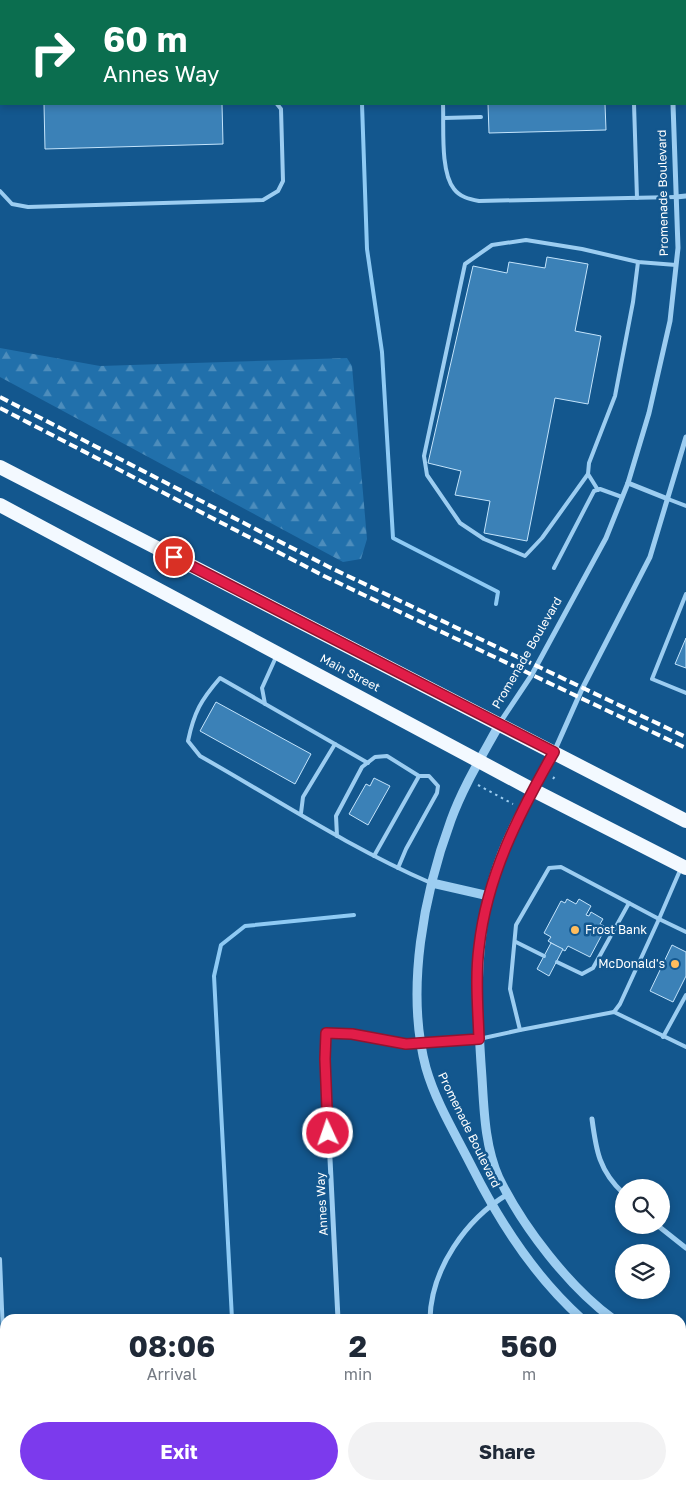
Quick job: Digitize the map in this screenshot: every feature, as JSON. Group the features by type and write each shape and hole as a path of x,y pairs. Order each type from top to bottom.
{"highway":[{"name":"Main Street","path":"0,467 686,821"},
{"name":"Main Street","path":"0,505 279,652 533,790 684,867"}],"street":[{"name":"Promenade Boulevard","path":"577,1314 536,1269 491,1204 433,1089 422,1044 419,961 422,927 432,883 452,818 499,725 531,676 606,538 628,483 649,413 668,331 678,248 673,105"},
{"path":"676,197 686,196"},
{"name":"Promenade Boulevard","path":"607,1314 581,1291 556,1262 528,1225 499,1178 486,1130 479,1039 479,947 489,896 505,846 554,752 582,689 650,557 686,437"},
{"path":"628,483 668,499"},
{"path":"432,883 489,896"},
{"name":"Annes Way","path":"338,1314 325,1059 326,1033 352,1034 388,1042 422,1044 479,1039"},
{"path":"592,1118 597,1154 615,1186"},
{"path":"430,1314 430,1307 437,1283 450,1254 462,1236 491,1204 508,1194"},
{"path":"668,1234 686,1248"}],"lane":[{"path":"0,191 12,204 28,207 263,200 278,192 283,181 280,109 278,105"},
{"path":"444,105 446,168 449,182 455,191 465,198 478,201 676,197"},
{"path":"634,105 637,198"},
{"path":"444,118 481,117"},
{"path":"638,262 633,302 615,396 589,463 588,474 542,538 525,556 484,539 460,523 427,475 424,456 466,264 492,245 526,240 582,249 638,262 676,266"},
{"path":"588,474 598,490"},
{"path":"554,568 594,492 598,490 608,491 622,497"},
{"path":"668,499 686,506"},
{"path":"686,594 652,679 686,693"},
{"path":"265,704 262,688 279,652"},
{"path":"368,763 220,678 201,700 193,717 188,741 200,756 301,813 337,836 398,868 432,883"},
{"path":"301,813 302,797 335,744"},
{"path":"337,836 336,816 362,767 375,757 386,756 419,776 429,776 438,786 437,793 406,849 398,868"},
{"path":"374,856 419,776"},
{"path":"520,1030 510,989 516,942 516,925 549,868 560,867 686,932"},
{"path":"614,1012 620,1004 684,867"},
{"path":"556,962 582,974 593,968 629,903"},
{"path":"516,942 544,956"},
{"path":"663,1037 686,995"},
{"path":"479,1039 614,1012 686,1048"},
{"path":"0,1259 2,1314"}],"path":[{"path":"478,785 513,804"}],"green space":[{"path":"0,348 100,366 347,358 352,366 367,539 361,559 343,562 0,377"}],"building":[{"path":"44,105 222,105 223,144 45,149"},
{"path":"488,105 605,105 606,130 489,133"},
{"path":"547,257 588,264 575,331 601,336 588,404 555,398 527,541 484,533 490,501 455,495 461,471 428,463 473,266 507,273 509,262 545,268"},
{"path":"686,638 686,668 675,664"},
{"path":"216,702 311,754 295,784 200,731"},
{"path":"374,778 390,786 368,825 349,814 366,784 370,786"},
{"name":"Frost Bank","path":"567,899 576,904 579,899 591,906 586,915 589,916 591,912 603,919 600,924 606,927 590,957 568,946 565,951 548,941 551,937 544,933 561,901 565,903"},
{"path":"551,943 563,949 549,976 537,969"},
{"name":"McDonald's","path":"672,945 686,952 686,976 673,1002 650,991"}],"waterway":[{"path":"362,105 367,249 382,352 393,538 498,592 496,604"},
{"path":"232,1314 214,976 221,945 245,926 354,915"}],"railway":[{"path":"0,397 329,567 686,737"},
{"path":"0,408 324,576 686,748"}],"place":[{"name":"Frost Bank","path":"575,930"},
{"name":"McDonald's","path":"675,964"}],"route":[{"path":"174,557 554,752 520,814 493,877 479,947 479,1039 406,1044 352,1034 326,1033 325,1059 328,1133"}]}
